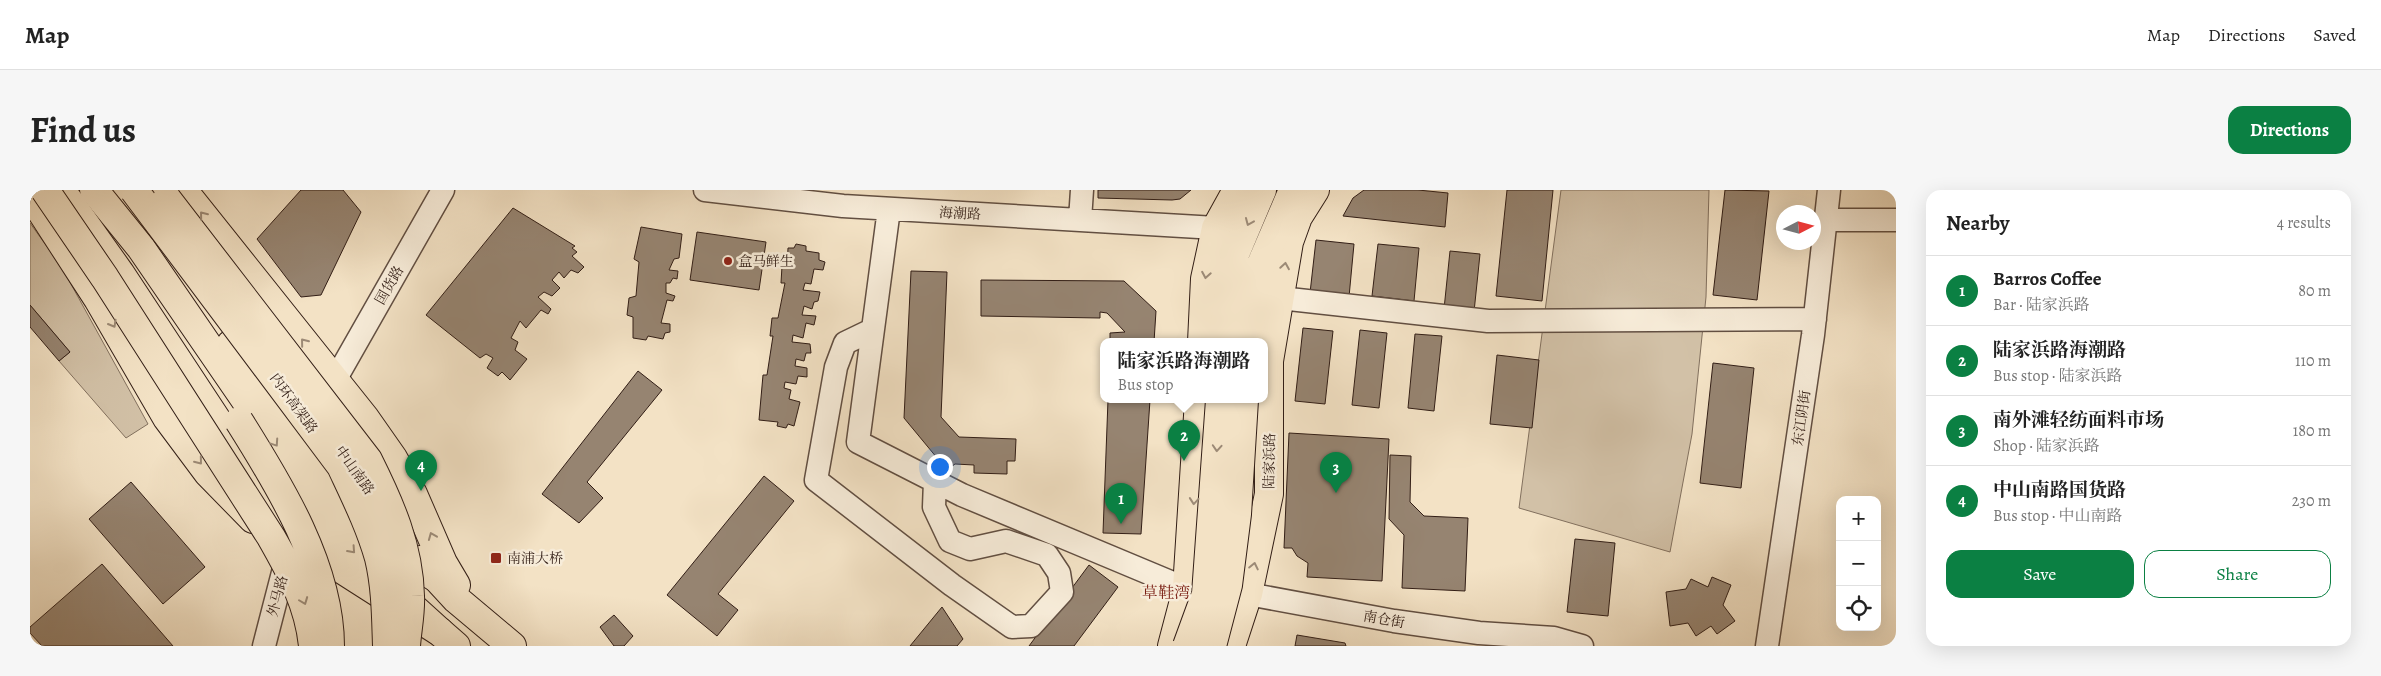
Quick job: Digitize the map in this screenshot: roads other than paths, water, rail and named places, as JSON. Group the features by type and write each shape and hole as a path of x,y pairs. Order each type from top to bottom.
{"main road":[{"path":"44,190 105,278 272,537 296,582 306,608 314,646"},
{"path":"61,190 136,296 238,452 289,521 342,570 448,639"},
{"path":"79,190 137,269 239,421 281,492 319,575 330,628 330,646"},
{"path":"94,190 152,264 329,502 354,515 384,544 405,560 435,578"},
{"path":"119,190 329,502 336,532 365,564 448,639"},
{"name":"内环高架路","path":"134,190 341,466 365,517 379,559 386,609 387,646"},
{"path":"1202,338 1204,279 1216,228 1237,190"},
{"path":"1223,338 1235,254 1262,190"},
{"path":"1249,338 1257,274 1293,190"},
{"name":"陆家浜路","path":"1231,646 1248,594 1269,494 1269,361 1289,242 1298,217 1315,190"},
{"path":"164,192 368,460 389,503 406,552 410,597 406,646"},
{"name":"中山南路","path":"164,192 335,380 365,418 404,476 424,516 443,563 484,623"},
{"name":"中山南路","path":"164,192 283,370 412,550 435,578 512,646"},
{"path":"30,194 98,298 167,418 208,473 251,518 290,545 322,563 342,570"},
{"path":"1172,646 1186,589 1197,457 1199,403"},
{"path":"1188,646 1206,594 1220,403"},
{"path":"1212,646 1228,585 1236,523 1244,403"},
{"path":"238,452 290,545"}],"street":[{"name":"国货路","path":"335,380 443,190"},
{"name":"海潮路","path":"705,190 843,206 1216,228"},
{"path":"1080,220 1082,190"},
{"name":"东江阴街","path":"1767,646 1815,320 1829,190"},
{"path":"889,208 872,330 845,344 836,367 816,480 952,585 1012,627 1031,626 1062,592 1059,573 1047,555 1006,541 970,549 950,541 934,507 935,482"},
{"path":"1826,220 1896,220"},
{"path":"1280,298 1488,321 1815,320"},
{"name":"南仓街","path":"872,330 858,442 962,495 1186,589 1248,594 1394,622 1479,633 1554,638 1582,646"},
{"name":"外马路","path":"264,646 290,545"}],"place":[{"name":"盒马鲜生","path":"728,261"},
{"name":"陆家浜路海潮路","path":"1184,461"},
{"name":"中山南路国货路","path":"421,491"},
{"name":"南外滩轻纺面料市场","path":"1336,493"},
{"name":"Barros Coffee","path":"1121,524"},
{"name":"南浦大桥","path":"496,558"}],"district":[{"name":"草鞋湾","path":"1166,592"}]}
